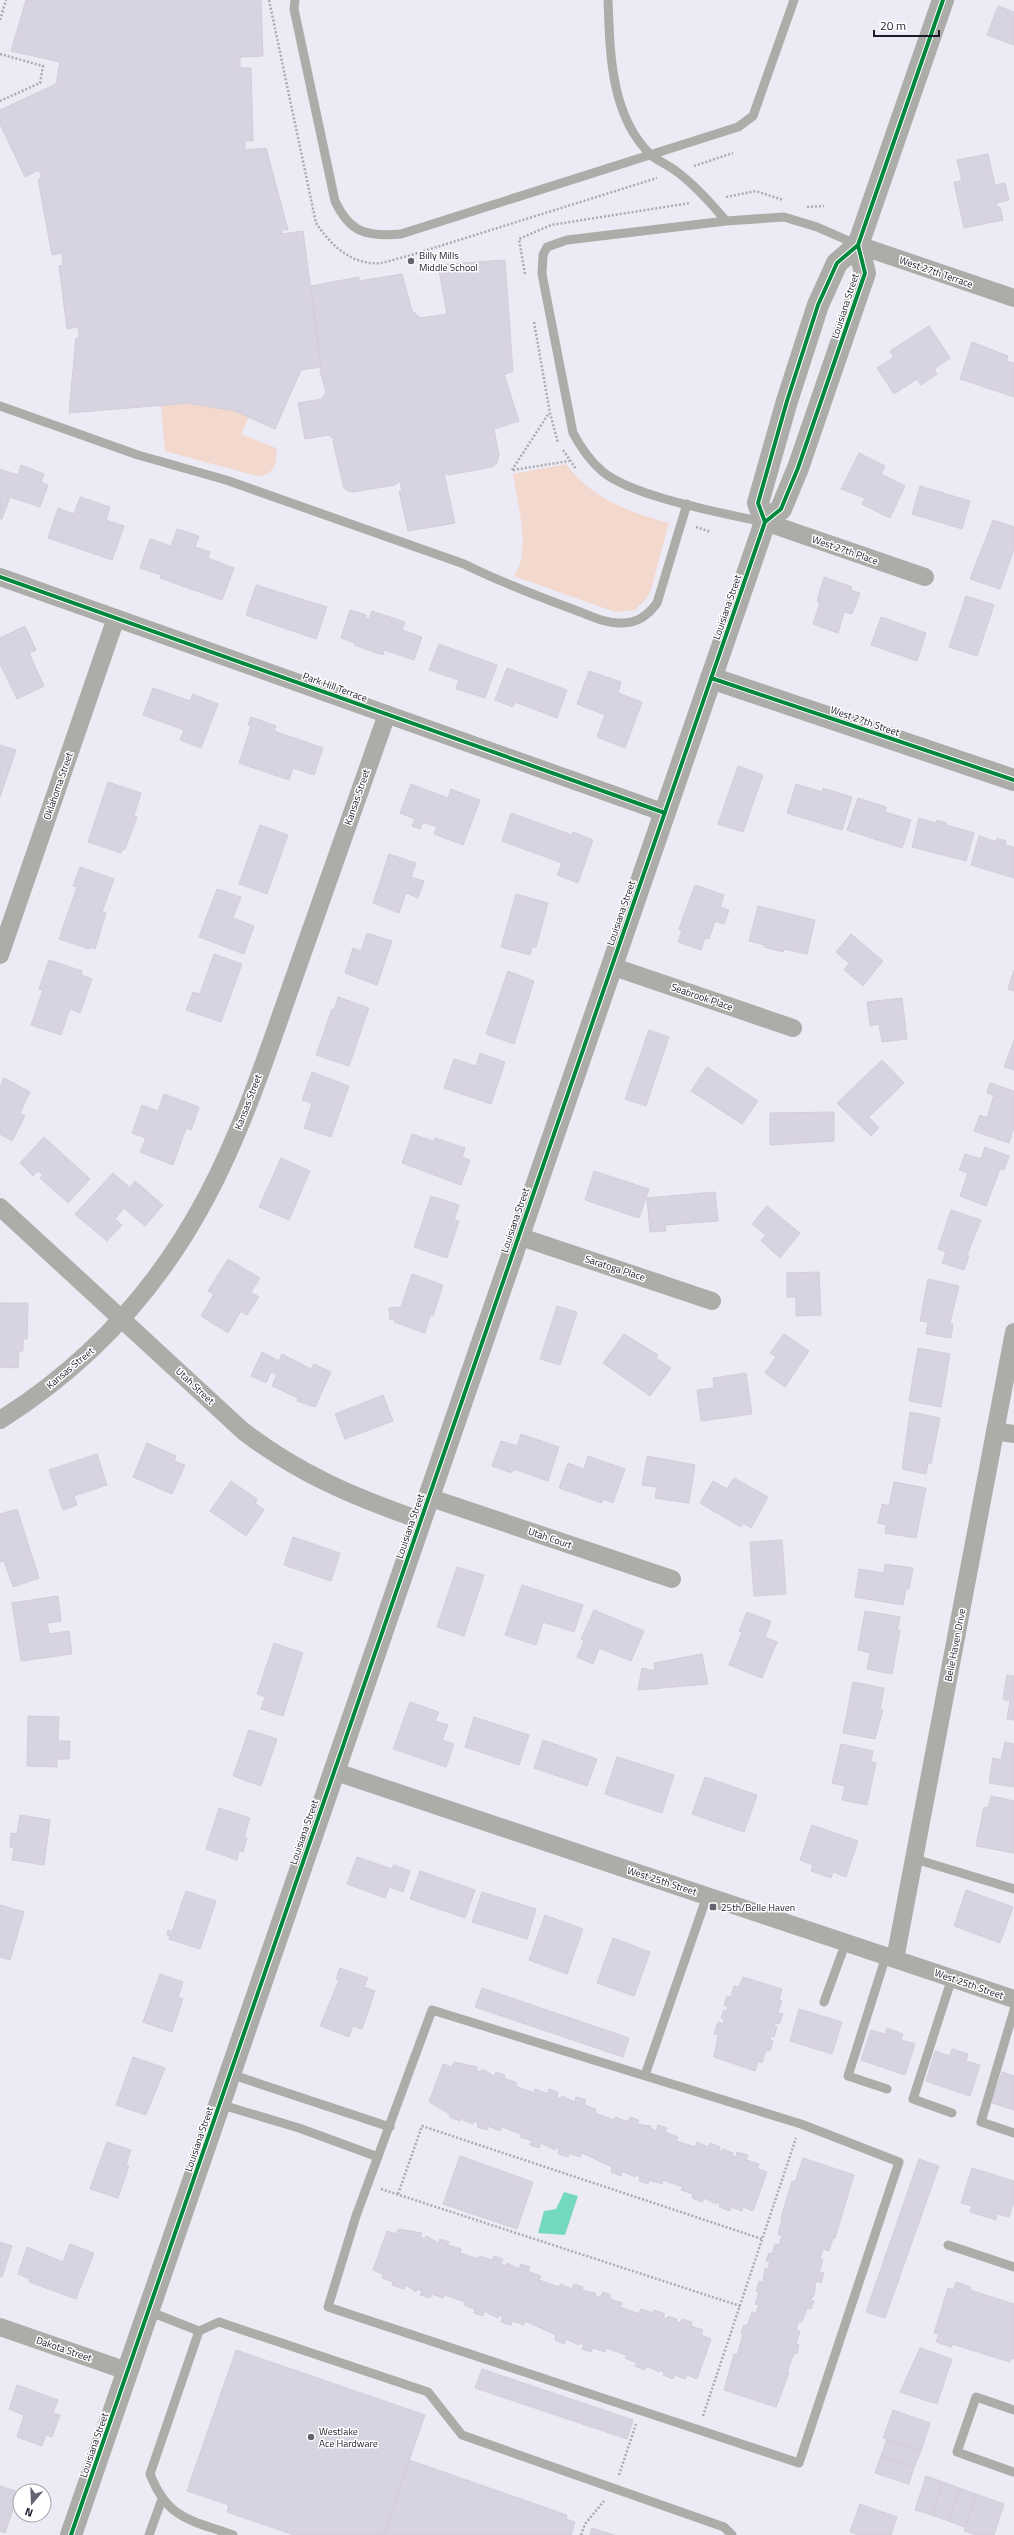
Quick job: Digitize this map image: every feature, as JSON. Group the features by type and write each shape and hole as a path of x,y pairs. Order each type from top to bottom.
{"main road":[{"path":"858,245 943,0"},
{"name":"Louisiana Street","path":"71,2535 333,1771 765,522 781,509 798,468 866,273 858,245 837,263 818,305 787,401 758,503 765,522"}],"street":[{"name":"West 27th Terrace","path":"858,245 1014,298"},
{"name":"West 27th Place","path":"765,522 926,577"},
{"name":"Park Hill Terrace","path":"0,577 665,813"},
{"name":"Oklahoma Street","path":"0,955 116,618"},
{"name":"West 27th Street","path":"711,678 1014,780"},
{"name":"Kansas Street","path":"0,1420 28,1402 74,1367 123,1318 158,1275 190,1227 207,1197 235,1137 263,1065 386,714"},
{"name":"Seabrook Place","path":"612,966 793,1028"},
{"name":"Utah Street","path":"0,1207 123,1318 243,1431 270,1452 338,1490 420,1520"},
{"name":"Saratoga Place","path":"518,1236 712,1301"},
{"name":"Belle Haven Drive","path":"890,1957 915,1859 1014,1332"},
{"path":"995,1431 1014,1434"},
{"name":"Utah Court","path":"428,1497 672,1579"},
{"name":"West 25th Street","path":"333,1771 1014,1999"},
{"name":"Dakota Street","path":"0,2327 127,2371"}],"lane":[{"path":"295,0 294,9 335,201 342,216 356,230 378,236 401,234 738,127 753,116 794,0"},
{"path":"608,0 610,57 620,101 633,132 651,155 676,172 708,200 726,221"},
{"path":"765,522 686,504 620,483 603,472 585,454 573,433 542,274 543,255 547,247 567,240 726,221 784,217 817,227 858,245"},
{"path":"0,406 138,456 226,480 464,564 500,582 601,619 620,624 635,622 649,614 657,603 686,504"},
{"path":"915,1859 1014,1890"},
{"path":"645,2075 707,1896"},
{"path":"824,2002 846,1942"},
{"path":"887,2089 848,2076 890,1957"},
{"path":"952,1978 913,2099 952,2114"},
{"path":"432,2010 645,2075 801,2124 899,2162 799,2464 328,2307 356,2216 432,2010"},
{"path":"1014,2010 980,2122 1014,2133"},
{"path":"230,2074 390,2127"},
{"path":"219,2104 299,2128 378,2157"},
{"path":"948,2245 1014,2267"},
{"path":"148,2311 200,2330 219,2322 428,2392 462,2435 724,2527 732,2535"},
{"path":"200,2330 150,2474 162,2499 178,2516 233,2535"},
{"path":"1014,2410 976,2397 957,2452 1014,2472"},
{"path":"149,2535 162,2499"}],"path":[{"path":"0,20 6,0"},
{"path":"269,0 316,223 330,244 350,257 372,264 408,256 733,153"},
{"path":"0,54 43,66 40,83 0,100"},
{"path":"526,277 519,239 551,225 756,191 789,202"},
{"path":"801,206 824,206"},
{"path":"532,314 550,413 557,439 569,461 579,473"},
{"path":"550,413 512,470 569,461"},
{"path":"681,521 711,532"},
{"path":"699,2430 801,2124"},
{"path":"398,2194 422,2126 762,2239"},
{"path":"381,2188 740,2306"},
{"path":"581,2535 585,2524 614,2488 641,2411"}],"shaded area":[{"path":"188,403 235,411 249,417 241,434 276,448 274,468 263,475 257,476 165,451 161,405"},
{"path":"566,464 576,476 599,495 626,509 669,523 651,589 647,598 635,610 615,612 514,576 519,566 523,541 520,512 513,474"},
{"path":"564,2192 578,2196 565,2235 538,2233 544,2211 556,2209"}],"building":[{"path":"26,0 261,0 263,56 240,57 240,68 251,68 253,141 245,141 245,150 266,148 288,230 282,229 282,234 303,231 321,367 301,370 275,429 235,411 188,403 69,413 76,338 79,338 78,327 67,329 59,266 63,265 62,253 52,255 38,179 42,178 39,170 25,177 0,124 0,110 56,84 60,62 11,51"},
{"path":"998,6 1014,12 1014,45 987,35"},
{"path":"988,154 995,185 1005,183 1009,200 996,203 997,207 1000,207 1003,220 964,228 954,182 962,181 957,160"},
{"path":"505,260 513,372 504,374 519,421 494,429 499,455 497,463 492,467 449,475 444,473 455,523 408,531 399,491 402,491 400,481 395,485 353,492 348,491 344,488 333,442 334,439 329,435 305,439 298,403 322,399 326,392 320,371 321,367 311,286 359,277 359,281 402,274 412,311 421,318 447,314 438,265"},
{"path":"929,326 950,358 934,369 937,374 921,385 917,379 894,394 877,368 894,357 890,351"},
{"path":"972,342 1008,356 1006,361 1014,363 1014,397 960,379"},
{"path":"859,453 885,466 881,474 905,486 890,518 862,504 865,498 841,489"},
{"path":"21,465 44,474 41,482 48,485 40,507 10,497 2,519 0,519 0,469 18,475"},
{"path":"920,486 970,501 962,529 912,514"},
{"path":"80,497 110,507 106,520 124,526 112,560 48,538 58,508 74,514"},
{"path":"993,520 1014,527 1014,549 1000,589 970,579"},
{"path":"177,529 199,536 195,547 210,552 208,558 234,568 222,600 160,578 161,575 140,568 150,539 171,546"},
{"path":"824,577 852,587 851,590 860,593 852,614 844,612 838,633 813,624 820,602 817,601"},
{"path":"256,585 327,607 316,639 246,615"},
{"path":"966,596 994,605 977,656 949,647"},
{"path":"350,610 366,615 365,618 369,619 372,611 405,622 402,630 422,637 414,660 384,650 383,655 354,645 355,643 341,638"},
{"path":"881,617 926,633 917,661 871,645"},
{"path":"25,626 36,650 29,653 44,686 17,699 0,664 0,638"},
{"path":"439,644 497,665 485,698 456,689 459,680 429,670"},
{"path":"507,668 567,690 557,718 515,702 513,707 495,700"},
{"path":"589,671 621,682 618,693 642,702 625,748 597,737 605,715 577,704"},
{"path":"153,688 190,701 193,694 218,704 201,748 180,740 184,730 143,715"},
{"path":"251,717 276,726 274,731 323,748 314,775 293,768 289,780 239,763 251,726 248,725"},
{"path":"0,745 16,750 0,797"},
{"path":"738,766 763,775 743,832 718,824"},
{"path":"108,782 141,793 134,816 137,817 125,849 123,849 121,853 88,842"},
{"path":"411,784 448,798 451,789 480,800 463,845 434,834 437,827 423,822 420,829 412,826 415,819 400,813"},
{"path":"796,784 822,792 823,788 852,797 842,830 787,813"},
{"path":"858,798 886,807 885,812 911,820 902,848 847,830"},
{"path":"511,813 572,835 573,832 593,840 578,883 557,875 562,863 502,841"},
{"path":"919,818 936,823 937,820 946,823 946,825 974,833 966,861 912,847"},
{"path":"260,825 288,835 267,894 239,884"},
{"path":"979,836 997,842 997,838 1006,841 1005,845 1014,847 1014,878 971,865"},
{"path":"389,854 416,863 411,877 424,881 418,898 406,893 399,913 373,903"},
{"path":"80,867 114,879 102,912 106,913 95,949 90,947 89,949 59,939 77,887 73,886"},
{"path":"695,885 724,895 720,907 729,910 724,924 715,921 709,939 705,938 701,950 678,942 682,930 679,929"},
{"path":"217,889 241,897 233,918 254,926 244,954 199,937"},
{"path":"516,894 548,903 536,947 532,947 530,955 501,947"},
{"path":"758,906 815,920 807,954 784,949 783,952 749,941"},
{"path":"367,933 392,941 377,985 345,973 353,948 361,951"},
{"path":"851,934 883,961 863,986 844,970 849,963 836,952"},
{"path":"214,954 242,964 221,1022 186,1010 193,992 200,994"},
{"path":"49,960 82,971 81,975 92,979 80,1013 70,1009 61,1035 31,1025 43,990 39,989"},
{"path":"1014,970 1014,991 1008,989"},
{"path":"508,971 534,981 514,1044 486,1034"},
{"path":"338,997 369,1008 349,1066 316,1055 332,1009 334,1010"},
{"path":"902,998 907,1039 882,1042 879,1024 870,1026 867,1002"},
{"path":"649,1030 669,1037 646,1106 625,1099"},
{"path":"1014,1040 1014,1070 1004,1067"},
{"path":"480,1053 505,1062 491,1104 444,1088 454,1059 476,1066"},
{"path":"882,1060 904,1083 869,1117 879,1128 871,1136 837,1103"},
{"path":"707,1067 758,1101 742,1124 691,1091"},
{"path":"312,1072 349,1086 331,1137 304,1128 312,1103 302,1100"},
{"path":"4,1078 30,1092 20,1113 25,1116 12,1141 0,1134 0,1087"},
{"path":"990,1083 1014,1091 1014,1127 1009,1143 974,1131 980,1115 987,1118 994,1095 987,1093"},
{"path":"164,1094 199,1107 191,1130 186,1128 173,1165 140,1152 146,1138 132,1133 142,1105 158,1111"},
{"path":"834,1112 834,1141 770,1145 770,1113"},
{"path":"412,1134 433,1141 435,1138 465,1148 462,1157 470,1160 461,1185 402,1163"},
{"path":"44,1137 90,1179 68,1203 40,1178 43,1175 38,1171 33,1176 20,1163"},
{"path":"985,1147 1009,1156 1004,1170 1000,1169 986,1206 960,1196 968,1173 959,1170 965,1154 981,1159"},
{"path":"281,1158 310,1171 289,1220 259,1207"},
{"path":"594,1171 649,1189 639,1218 585,1200"},
{"path":"113,1173 130,1188 135,1181 163,1205 145,1226 124,1208 115,1219 122,1225 107,1241 75,1214"},
{"path":"715,1192 718,1221 665,1225 666,1231 650,1232 647,1198"},
{"path":"431,1196 459,1205 454,1220 459,1221 447,1258 414,1247"},
{"path":"767,1206 800,1233 780,1258 761,1241 766,1235 752,1224"},
{"path":"951,1210 981,1220 967,1255 969,1256 964,1270 942,1263 946,1252 938,1249"},
{"path":"228,1259 260,1278 251,1292 259,1297 247,1315 241,1311 228,1333 201,1316 214,1294 208,1291"},
{"path":"819,1272 821,1315 796,1316 796,1297 787,1297 787,1273"},
{"path":"412,1274 443,1285 433,1316 430,1315 425,1333 394,1322 396,1318 390,1320 389,1308 401,1307"},
{"path":"928,1279 959,1286 950,1323 953,1324 951,1338 926,1334 928,1322 920,1321"},
{"path":"0,1303 28,1303 27,1339 23,1339 23,1351 19,1351 18,1368 0,1367"},
{"path":"557,1306 577,1312 560,1365 540,1359"},
{"path":"624,1334 658,1355 656,1358 671,1368 650,1396 603,1363"},
{"path":"784,1334 809,1351 785,1387 765,1373 776,1357 770,1353"},
{"path":"918,1348 950,1354 941,1407 909,1401"},
{"path":"262,1352 279,1361 282,1354 311,1369 314,1364 331,1372 315,1407 297,1401 298,1398 272,1386 277,1374 271,1372 266,1383 251,1376"},
{"path":"746,1373 752,1414 701,1421 697,1390 714,1388 713,1378"},
{"path":"383,1395 393,1421 345,1439 335,1414"},
{"path":"910,1412 940,1418 931,1464 928,1463 926,1474 902,1469"},
{"path":"521,1434 559,1447 548,1481 514,1469 512,1473 492,1466 501,1441 517,1446"},
{"path":"147,1443 176,1456 174,1461 185,1465 172,1494 133,1477"},
{"path":"97,1454 107,1485 74,1496 77,1505 63,1510 49,1470"},
{"path":"588,1456 625,1469 613,1503 603,1499 602,1503 559,1488 568,1463 584,1469"},
{"path":"647,1456 695,1465 689,1503 655,1498 657,1487 642,1485"},
{"path":"734,1478 768,1497 751,1528 743,1523 741,1527 700,1503 713,1481 727,1489"},
{"path":"231,1481 257,1499 255,1503 264,1510 246,1536 210,1511"},
{"path":"894,1482 926,1488 916,1538 885,1533 886,1525 878,1523 882,1504 889,1506"},
{"path":"17,1509 39,1578 13,1587 4,1561 0,1562 0,1514"},
{"path":"293,1537 340,1553 331,1581 284,1565"},
{"path":"782,1540 786,1594 754,1596 750,1542"},
{"path":"885,1564 913,1568 909,1589 906,1589 903,1605 855,1597 859,1569 884,1573"},
{"path":"457,1567 484,1575 464,1636 437,1627"},
{"path":"522,1585 583,1605 574,1632 543,1622 536,1645 505,1635"},
{"path":"58,1596 61,1621 47,1623 49,1634 69,1631 72,1654 21,1661 12,1603"},
{"path":"594,1610 644,1631 631,1661 599,1648 593,1664 577,1657 584,1641 581,1639"},
{"path":"865,1611 900,1617 897,1630 900,1630 892,1674 867,1669 870,1653 858,1650"},
{"path":"747,1612 771,1621 765,1637 777,1642 762,1678 729,1665 742,1632 739,1631"},
{"path":"274,1643 303,1653 283,1716 261,1709 265,1697 257,1694"},
{"path":"702,1654 708,1684 638,1690 642,1668 655,1671 654,1663"},
{"path":"1007,1675 1014,1676 1014,1720 1007,1719 1010,1701 1003,1699"},
{"path":"853,1682 884,1688 880,1710 883,1710 875,1739 843,1733"},
{"path":"410,1702 439,1712 435,1721 448,1725 442,1740 454,1744 446,1767 393,1749"},
{"path":"28,1716 59,1717 58,1741 70,1741 69,1759 57,1759 57,1767 27,1766"},
{"path":"474,1717 529,1735 519,1765 465,1747"},
{"path":"249,1730 277,1739 261,1786 233,1776"},
{"path":"543,1740 597,1759 587,1786 534,1768"},
{"path":"1005,1742 1014,1744 1014,1787 989,1783 993,1758 1001,1760"},
{"path":"841,1744 873,1751 871,1762 876,1763 867,1805 842,1800 845,1786 832,1783"},
{"path":"617,1757 674,1775 662,1813 605,1794"},
{"path":"705,1777 757,1795 744,1832 692,1814"},
{"path":"991,1796 1014,1801 1014,1853 976,1846 984,1807 988,1808"},
{"path":"219,1808 250,1818 244,1837 247,1838 243,1852 239,1851 237,1860 206,1849"},
{"path":"20,1815 50,1820 44,1865 12,1860 14,1848 10,1847 11,1833 17,1834"},
{"path":"812,1825 858,1841 846,1877 833,1872 831,1878 811,1871 813,1865 800,1860"},
{"path":"357,1857 392,1869 394,1865 410,1871 403,1892 389,1887 385,1898 347,1884"},
{"path":"420,1871 475,1890 465,1918 410,1899"},
{"path":"966,1890 1013,1907 1000,1943 954,1926"},
{"path":"186,1891 216,1901 200,1949 169,1939 170,1936 167,1935 168,1930 172,1932"},
{"path":"482,1892 536,1909 527,1939 472,1922"},
{"path":"0,1905 24,1912 10,1960 0,1957"},
{"path":"545,1915 583,1929 567,1974 529,1960"},
{"path":"613,1938 650,1952 634,1996 597,1983"},
{"path":"340,1968 368,1978 364,1987 375,1991 362,2029 353,2026 349,2037 320,2026 339,1980 336,1979"},
{"path":"160,1974 183,1982 178,1997 183,1999 172,2032 143,2022"},
{"path":"743,1977 782,1989 779,2000 782,2001 778,2013 783,2014 779,2024 775,2023 774,2026 777,2027 774,2037 771,2036 770,2040 773,2041 770,2051 766,2050 762,2063 758,2061 755,2071 714,2057 718,2035 714,2034 718,2022 723,2024 724,2019 721,2018 724,2010 727,2011 728,2007 724,2005 727,1996 731,1997 734,1986 739,1987"},
{"path":"482,1988 629,2038 623,2057 475,2007"},
{"path":"799,2009 842,2022 832,2054 790,2041"},
{"path":"887,2028 903,2034 901,2040 915,2044 905,2075 861,2060 871,2030 885,2034"},
{"path":"952,2049 968,2054 966,2061 980,2065 970,2096 926,2081 935,2051 950,2056"},
{"path":"133,2057 165,2068 146,2115 116,2105"},
{"path":"454,2062 477,2067 476,2070 481,2072 482,2069 494,2076 496,2072 505,2075 504,2078 517,2083 515,2086 534,2093 535,2089 548,2094 549,2089 558,2092 557,2097 561,2099 562,2096 575,2102 576,2097 586,2100 584,2105 596,2109 595,2113 614,2120 615,2117 628,2122 630,2117 639,2120 637,2124 651,2126 650,2128 656,2131 658,2125 667,2128 665,2132 678,2137 676,2141 695,2147 697,2142 708,2147 710,2143 720,2147 719,2150 722,2152 723,2149 733,2153 732,2155 736,2157 737,2152 748,2155 746,2160 759,2164 757,2168 767,2172 753,2211 743,2207 742,2211 731,2207 730,2211 719,2207 720,2204 716,2202 716,2204 704,2198 702,2202 692,2198 693,2194 681,2190 683,2187 663,2180 662,2184 649,2180 648,2184 639,2181 640,2177 636,2175 635,2177 622,2171 621,2176 611,2172 612,2167 582,2153 580,2157 569,2153 568,2157 558,2154 559,2149 556,2147 555,2150 541,2143 539,2148 530,2145 532,2141 520,2137 521,2134 502,2127 500,2131 488,2126 487,2130 477,2127 478,2123 474,2121 473,2124 463,2120 464,2118 462,2117 460,2121 449,2117 450,2114 429,2102 443,2064 452,2067"},
{"path":"1002,2072 1014,2076 1014,2110 992,2103"},
{"path":"107,2142 131,2150 126,2165 129,2166 118,2198 90,2189"},
{"path":"460,2156 533,2182 517,2229 443,2204"},
{"path":"803,2158 854,2175 835,2238 833,2238 829,2251 823,2249 820,2259 823,2260 819,2272 824,2273 821,2283 816,2281 814,2296 810,2300 814,2301 811,2309 807,2308 802,2322 799,2321 796,2330 800,2331 796,2344 799,2345 797,2354 794,2353 787,2372 789,2373 776,2407 724,2390 734,2354 737,2355 743,2335 741,2334 744,2325 747,2326 752,2312 756,2313 759,2305 755,2304 759,2292 756,2291 759,2281 763,2282 765,2268 768,2269 770,2262 766,2261 769,2253 772,2254 775,2244 779,2245 782,2236 778,2234 781,2218 792,2181 795,2182"},
{"path":"919,2159 939,2166 885,2318 866,2312"},
{"path":"972,2168 1014,2181 1014,2201 1009,2217 997,2214 996,2220 970,2212 972,2206 961,2203"},
{"path":"398,2229 422,2233 420,2237 425,2239 426,2236 439,2243 440,2239 449,2242 448,2245 461,2249 460,2253 478,2259 479,2256 492,2260 494,2256 503,2259 501,2264 506,2266 507,2263 519,2269 521,2264 530,2267 528,2271 541,2276 539,2280 559,2287 560,2284 572,2289 574,2284 583,2287 582,2290 595,2293 595,2295 600,2298 603,2292 611,2295 610,2299 622,2303 620,2307 639,2314 641,2309 653,2313 654,2310 665,2314 663,2317 667,2319 668,2316 677,2319 676,2322 680,2323 682,2319 692,2322 691,2326 703,2330 701,2335 711,2339 697,2379 687,2375 685,2379 675,2375 673,2379 663,2375 664,2372 660,2370 659,2372 647,2366 645,2370 635,2366 637,2363 625,2358 626,2355 606,2348 605,2352 593,2348 591,2352 582,2349 584,2345 579,2343 579,2345 566,2339 564,2344 555,2340 556,2335 525,2321 524,2325 512,2321 511,2325 501,2322 503,2317 499,2315 498,2318 484,2311 483,2316 474,2313 475,2309 464,2305 465,2302 445,2295 443,2298 432,2294 430,2298 420,2295 422,2291 417,2289 416,2292 406,2285 404,2289 392,2285 393,2282 382,2278 383,2274 373,2270 387,2231 396,2234"},
{"path":"0,2242 12,2246 2,2277 0,2276"},
{"path":"70,2244 94,2253 76,2299 29,2282 30,2279 18,2274 27,2247 63,2262"},
{"path":"956,2282 971,2287 970,2290 1014,2304 1014,2359 1012,2358 1010,2362 952,2344 952,2347 936,2342 939,2334 934,2333 948,2288 954,2290"},
{"path":"920,2348 952,2359 937,2404 900,2392"},
{"name":"Westlake Ace Hardware","path":"236,2350 425,2415 383,2535 294,2535 227,2512 229,2505 187,2491"},
{"path":"482,2369 633,2420 627,2439 475,2388"},
{"path":"17,2385 58,2400 53,2413 60,2415 52,2437 46,2435 42,2446 17,2437 24,2415 9,2409"},
{"path":"893,2410 930,2423 921,2451 883,2438"},
{"path":"887,2439 921,2451 914,2467 881,2456"},
{"path":"881,2456 914,2467 909,2484 875,2473"},
{"path":"409,2460 567,2515 566,2519 575,2522 571,2535 383,2535"},
{"path":"926,2476 943,2482 932,2515 915,2510"},
{"path":"943,2482 959,2488 948,2521 932,2515"},
{"path":"0,2486 12,2490 12,2512 5,2533 0,2531"},
{"path":"959,2488 976,2494 965,2527 948,2521"},
{"path":"976,2494 1004,2504 994,2535 976,2535 964,2531"},
{"path":"860,2504 897,2517 891,2535 859,2535 850,2532"},
{"path":"592,2528 614,2535 590,2535"}],"cycle path":[{"path":"765,522 758,503 787,401 818,305 837,263 858,245 943,0"},
{"path":"71,2535 765,522 781,509 798,468 865,273 858,245"},
{"path":"0,577 665,813"},
{"path":"711,678 1014,780"}],"place":[{"name":"Billy Mills Middle School","path":"411,261"},
{"name":"25th/Belle Haven","path":"713,1907"},
{"name":"Westlake Ace Hardware","path":"311,2437"}]}
